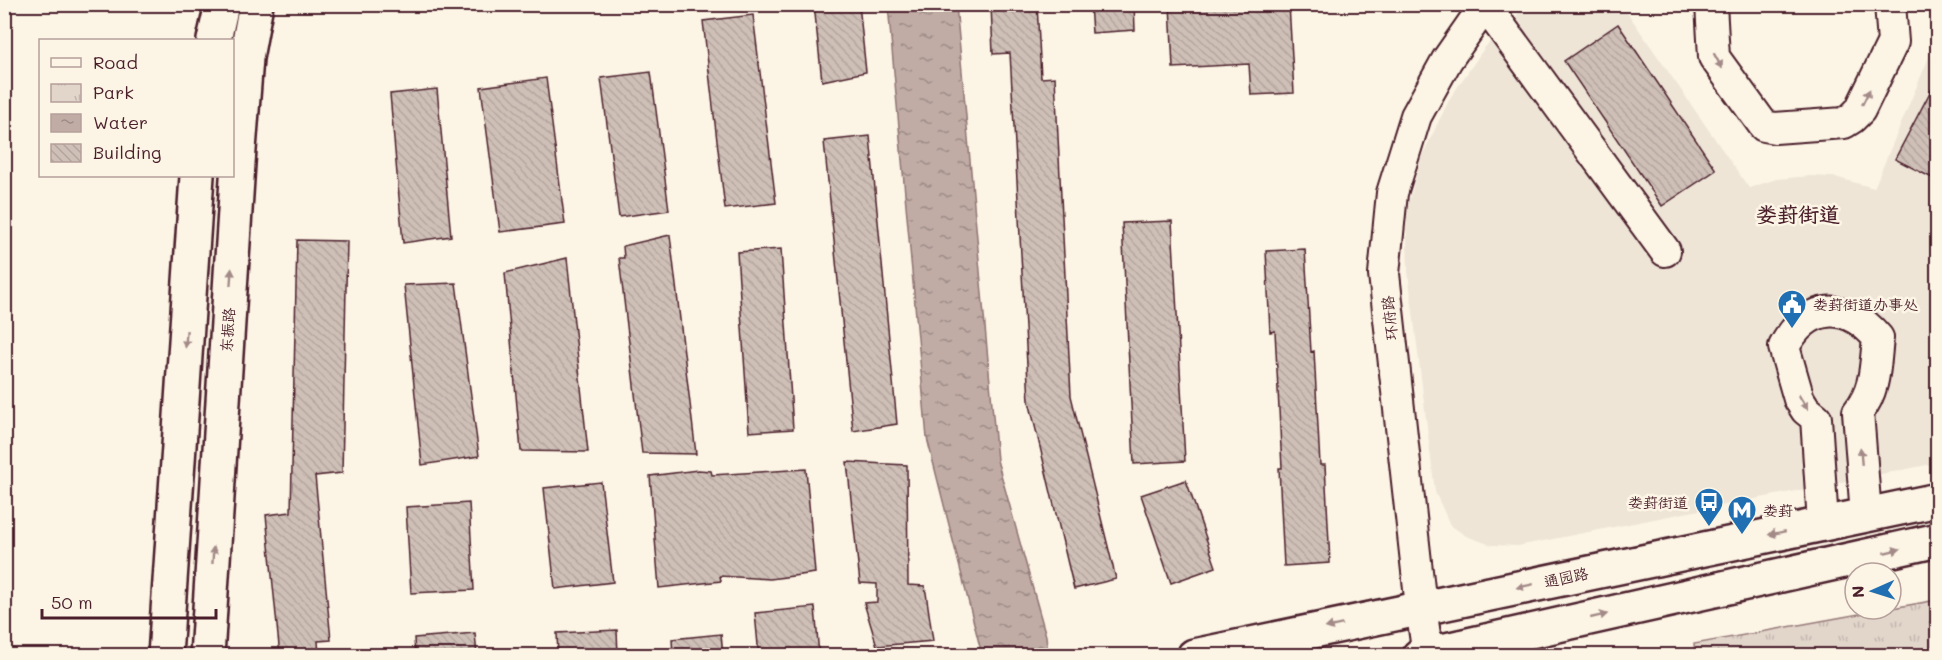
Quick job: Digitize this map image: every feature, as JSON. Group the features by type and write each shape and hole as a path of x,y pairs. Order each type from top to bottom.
{"main road":[{"path":"214,39 222,4"},
{"name":"东振路","path":"207,656 238,163 246,58 256,4"},
{"path":"165,656 197,177"},
{"name":"通园路","path":"1194,656 1938,500"},
{"path":"1425,655 1938,540"}],"street":[{"path":"1711,4 1713,57 1764,126 1775,128 1844,123 1860,110 1893,42 1890,4"},
{"path":"1485,5 1665,251"},
{"name":"环府路","path":"1425,655 1384,274 1392,193 1416,116 1447,60 1485,5"},
{"path":"1823,523 1816,418 1806,410 1799,399 1784,347 1792,332 1804,321 1819,314 1836,312 1852,315 1867,324 1878,338 1871,391 1866,403 1858,412 1866,514"}],"shaded area":[{"path":"1527,5 1622,5 1749,188 1776,179 1810,176 1835,177 1874,188 1937,38 1937,463 1518,546 1491,545 1466,536 1450,525 1435,492 1408,272 1406,212 1421,158 1450,98 1485,47"}],"green space":[{"path":"1937,600 1937,655 1695,655 1694,644 1843,617 1843,621 1903,621 1903,606"}],"water":[{"path":"888,5 956,5 997,460 1046,636 1048,655 982,655 927,438"}],"building":[{"path":"814,4 859,4 866,72 822,81"},
{"path":"991,4 1037,4 1041,78 1055,77 1071,396 1116,579 1074,589 1029,401 1010,53 993,54"},
{"path":"1090,4 1134,4 1135,30 1092,33"},
{"path":"1170,4 1289,4 1294,93 1251,95 1249,64 1173,68"},
{"path":"753,15 776,203 725,209 703,21"},
{"path":"1618,24 1716,170 1662,206 1564,61"},
{"path":"651,72 669,210 619,217 601,78"},
{"path":"1938,77 1938,181 1895,159"},
{"path":"546,78 565,224 500,232 481,87"},
{"path":"437,89 451,236 403,243 390,94"},
{"path":"870,136 897,424 853,431 824,141"},
{"path":"1172,221 1185,461 1134,464 1122,223"},
{"path":"670,235 696,454 642,453 619,258 624,258 623,246"},
{"path":"297,240 347,241 342,473 315,476 331,640 318,641 319,656 280,656 266,515 291,512"},
{"path":"781,249 793,429 749,432 737,252"},
{"path":"1305,249 1311,352 1314,351 1320,465 1325,465 1330,563 1284,566 1275,331 1270,332 1266,251"},
{"path":"567,258 588,452 521,451 505,273"},
{"path":"456,283 479,456 422,465 404,285"},
{"path":"847,462 907,465 908,585 925,586 933,641 877,646 864,603 877,602 877,584 860,583"},
{"path":"806,469 815,573 770,579 720,576 721,581 659,588 650,476 698,470 711,471 712,475"},
{"path":"1186,480 1216,567 1171,583 1141,495"},
{"path":"601,482 613,582 555,589 544,488"},
{"path":"469,503 474,590 411,593 406,507"},
{"path":"815,607 819,656 759,656 755,613"},
{"path":"617,630 618,656 558,656 557,633"},
{"path":"475,633 477,656 415,656 414,638"},
{"path":"721,634 723,656 673,656 672,639"}],"place":[{"name":"娄葑街道办事处","path":"1792,330"},
{"name":"娄葑街道","path":"1709,528"},
{"name":"娄葑","path":"1742,536"}],"district":[{"name":"娄葑街道","path":"1798,213"}]}
